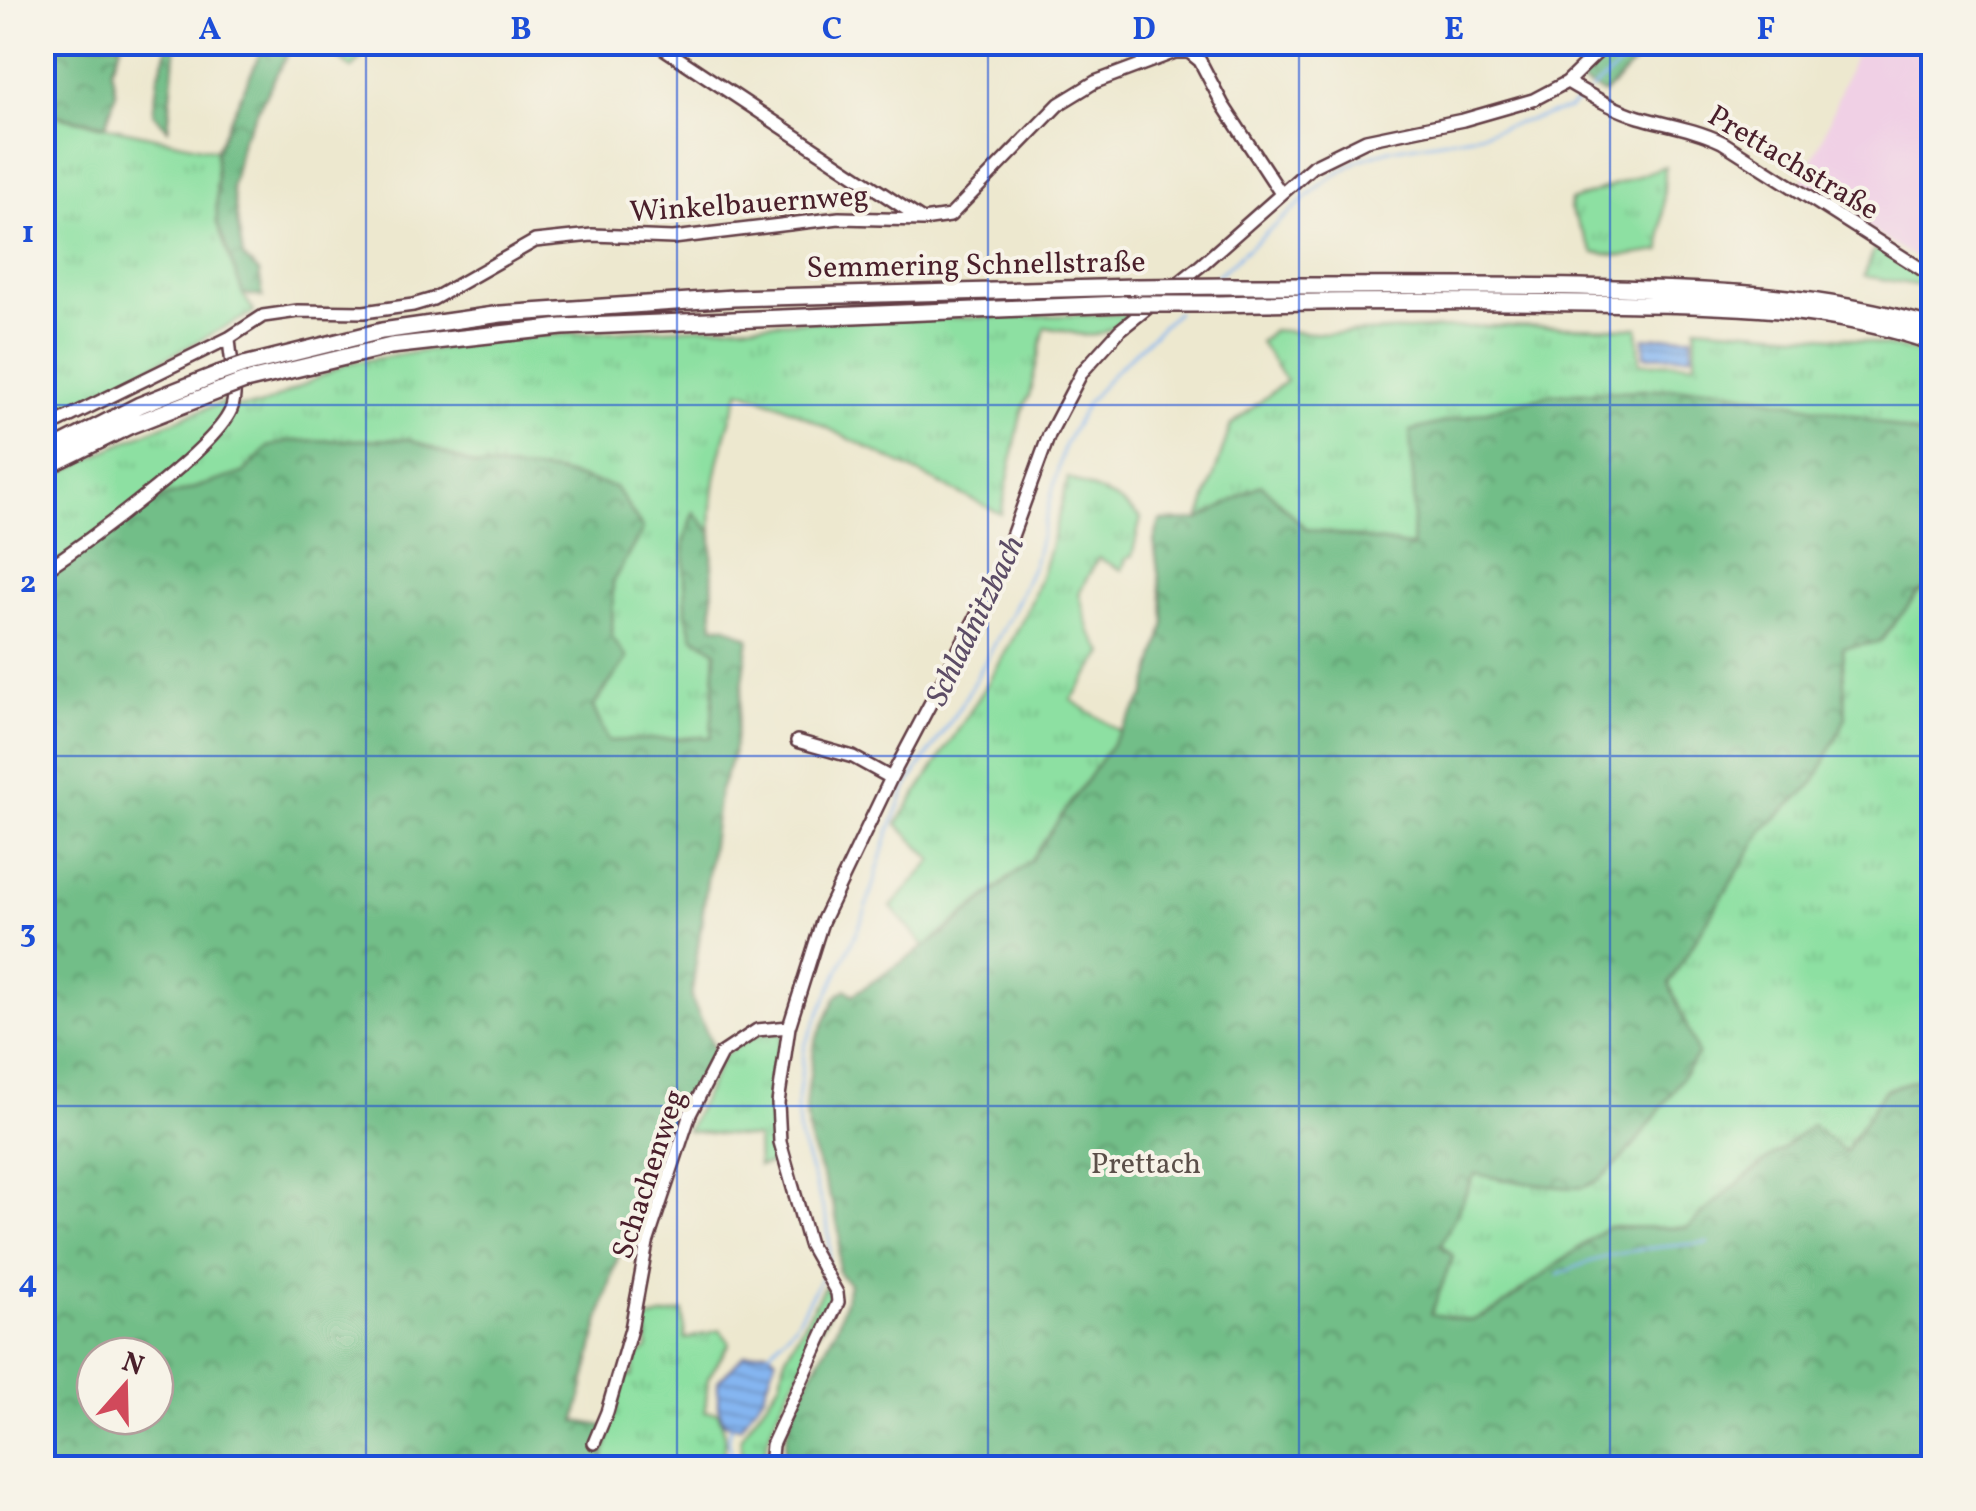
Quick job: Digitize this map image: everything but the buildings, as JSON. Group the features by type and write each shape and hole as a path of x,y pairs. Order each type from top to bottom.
{"highway":[{"name":"Semmering Schnellstraße","path":"42,455 140,405 382,331 502,314 733,298 1231,286 1528,286 1758,293 1848,305 1934,327"},
{"name":"Semmering Schnellstraße","path":"244,373 391,346 562,327 1124,304 1380,301 1692,305 1846,320 1934,343"},
{"name":"Semmering Schnellstraße","path":"42,469 220,382"}],"street":[{"path":"654,42 923,220"},
{"path":"770,1468 772,1446 782,1421 838,1302 833,1285 816,1258 780,1142 778,1103 788,1027 822,922 998,576 1048,435 1082,372 1120,330 1200,266 1313,166 1349,146 1385,135 1533,100 1571,84 1608,42"},
{"name":"Winkelbauernweg","path":"42,430 229,338 248,323 279,312 364,312 433,299 535,241 592,235 673,238 839,218 923,220 950,216 1059,104 1094,82 1175,52 1189,52 1200,62 1280,192"},
{"name":"Prettachstraße","path":"1571,84 1597,100 1638,116 1689,128 1722,142 1934,277"},
{"path":"42,572 137,502 224,426 233,399 229,338"},
{"path":"797,742 853,757 892,778"},
{"name":"Schachenweg","path":"594,1442 607,1412 631,1329 646,1243 690,1114 722,1054 756,1030 788,1027"}],"shaded area":[{"path":"1859,43 1933,43 1933,269 1800,186"}],"green space":[{"path":"1619,42 1654,43 1604,94 1581,82"},
{"path":"42,43 122,43 111,69 116,93 106,125 43,113"},
{"path":"169,43 176,43 168,129 153,113 158,77"},
{"path":"265,43 293,43 242,140 232,187 243,257 259,272 263,297 243,294 217,223 216,150"},
{"path":"321,43 372,43 352,69"},
{"path":"43,113 216,150 217,223 243,294 254,312 43,423"},
{"path":"1665,166 1661,251 1624,256 1594,253 1570,209 1571,201"},
{"path":"1875,248 1933,283 1933,288 1864,276"},
{"path":"1131,314 1108,331 1091,336 1045,327 1021,414 1001,514 781,405 740,390 715,478 712,533 694,513 686,613 693,636 716,651 711,738 608,742 593,707 627,658 612,637 613,581 643,529 615,488 557,472 476,466 410,439 268,447 243,473 139,505 43,576 43,483 184,417 233,399 233,407 260,406 348,363 514,337 810,321"},
{"path":"1493,326 1638,328 1640,363 1695,362 1696,326 1847,338 1927,354 1933,357 1933,439 1858,416 1414,493 1413,547 1306,529 1261,485 1199,520 1231,425 1286,381 1260,342 1273,330 1326,334"},
{"name":"Prettach","path":"1710,387 1858,416 1933,439 1933,586 1918,593 1880,642 1842,648 1846,717 1815,782 1763,830 1669,983 1698,1054 1662,1108 1613,1167 1583,1187 1545,1186 1475,1174 1441,1245 1453,1256 1431,1314 1471,1321 1496,1310 1607,1227 1687,1228 1812,1125 1845,1152 1885,1090 1933,1074 1933,1468 788,1468 785,1453 792,1416 838,1323 849,1284 838,1272 840,1236 811,1145 805,1108 815,1042 836,997 846,989 853,995 945,933 1030,861 1145,696 1165,623 1154,541 1160,521 1199,520 1261,484 1306,529 1412,547 1410,431 1552,394"},
{"path":"410,439 476,466 555,472 615,487 643,529 613,581 612,637 627,658 593,707 608,741 711,737 716,651 693,636 686,613 684,543 694,512 712,533 713,626 725,626 749,638 733,755 719,793 691,998 715,1051 678,1129 669,1128 652,1164 603,1307 576,1421 609,1427 601,1468 43,1468 42,576 139,505 243,473 268,447 287,441"},
{"path":"1068,478 1117,499 1141,518 1132,556 1126,559 1122,570 1098,558 1079,593 1090,632 1104,653 1071,700 1121,732 1030,861 925,947 891,907 933,860 897,824 1016,633 1042,573"},
{"path":"1933,586 1933,1074 1885,1090 1844,1152 1812,1126 1687,1228 1607,1227 1496,1310 1471,1321 1431,1314 1453,1256 1441,1245 1475,1173 1504,1180 1669,983 1763,830 1815,781 1846,717 1842,648 1880,642 1918,593"},
{"path":"759,1033 783,1033 774,1098 780,1163 758,1166 757,1138 687,1131 724,1055"},
{"path":"824,1287 831,1290 829,1312 807,1344 810,1352 773,1424 764,1468 741,1468 741,1437 781,1381 785,1358"},
{"path":"683,1311 685,1339 720,1330 730,1343 708,1378 705,1412 717,1412 723,1426 721,1468 601,1468 625,1375 632,1376 637,1355 648,1349 647,1330 636,1329 637,1322"}],"water":[{"path":"1692,336 1692,355 1645,356 1644,338"},
{"path":"767,1350 776,1358 764,1394 740,1427 724,1423 718,1407 718,1381 744,1355"}],"waterway":[{"name":"Schladnitzbach","path":"1591,90 1619,67 1640,42"},
{"name":"Schladnitzbach","path":"1212,280 1325,182 1359,160 1392,149 1472,136 1569,109 1585,95"},
{"name":"Schladnitzbach","path":"826,1268 830,1248 827,1220 800,1138 797,1108 805,1045 864,915 907,786 963,702 1034,564 1064,446 1087,403 1177,312"},
{"path":"1558,1275 1613,1255 1709,1243"},
{"name":"Schladnitzbach","path":"768,1354 795,1324 823,1275"},
{"name":"Schladnitzbach","path":"731,1426 728,1437 734,1468"}]}
